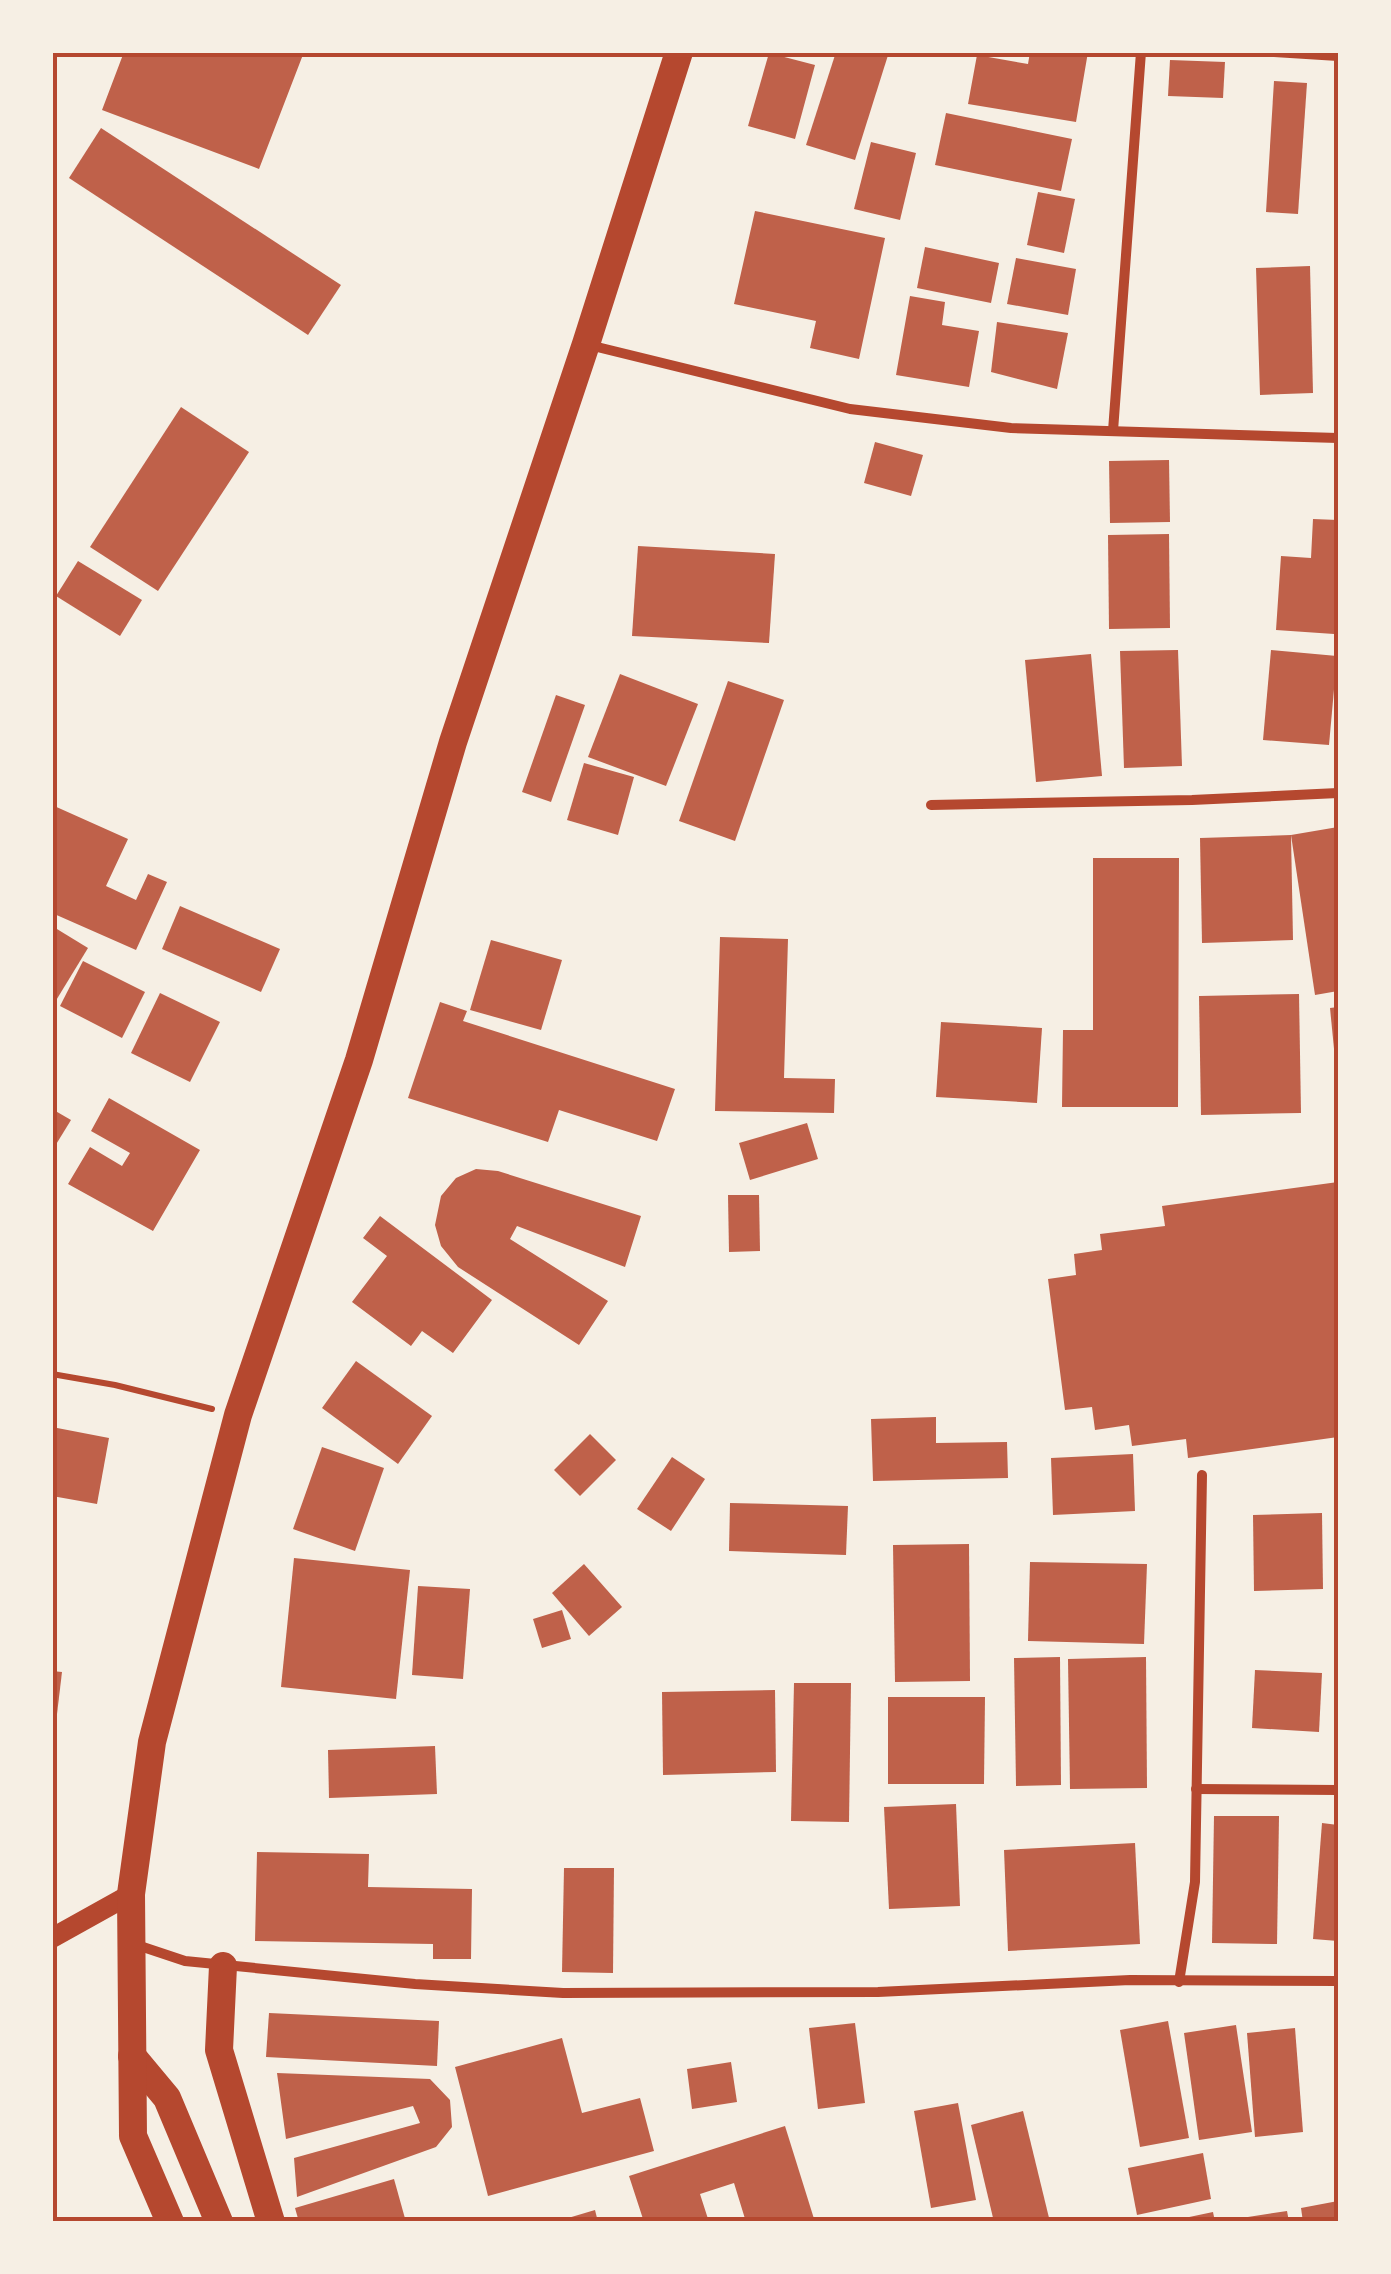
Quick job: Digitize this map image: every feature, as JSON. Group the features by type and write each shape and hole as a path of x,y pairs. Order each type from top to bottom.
{"highway":[{"path":"170,2222 132,2136 130,1894 152,1742 238,1416 359,1060 453,742 679,52"},
{"path":"223,1966 219,2050 271,2222"},
{"path":"132,2056 167,2098 219,2222"}],"main road":[{"path":"52,1938 130,1894"}],"street":[{"path":"1113,431 1141,52"},
{"path":"586,344 850,409 1011,428 1338,438"},
{"path":"931,805 1338,793"},
{"path":"1179,1982 1195,1882 1202,1475"},
{"path":"1196,1789 1338,1790"},
{"path":"130,1942 185,1961 223,1966 563,1993 878,1992 1130,1980 1338,1981"}],"path":[{"path":"1244,52 1338,58"},
{"path":"52,1374 115,1385 238,1416"}],"building":[{"path":"124,52 304,52 259,169 102,110"},
{"path":"836,52 889,52 855,160 806,145"},
{"path":"1030,52 1088,52 1076,122 968,104 977,55 1028,64"},
{"path":"769,53 815,65 795,139 748,126"},
{"path":"1170,60 1225,62 1223,98 1168,96"},
{"path":"1274,81 1307,83 1298,214 1266,212"},
{"path":"946,113 1072,139 1061,191 935,165"},
{"path":"101,128 341,285 308,335 69,178"},
{"path":"871,142 916,153 900,220 854,209"},
{"path":"1038,192 1075,199 1064,253 1027,245"},
{"path":"755,211 885,238 859,359 810,348 816,321 734,304"},
{"path":"925,247 999,263 991,303 917,288"},
{"path":"1016,258 1076,269 1068,315 1007,304"},
{"path":"1310,266 1313,393 1260,395 1256,268"},
{"path":"910,296 945,302 942,325 979,331 969,387 896,375"},
{"path":"997,322 1068,333 1057,389 991,372"},
{"path":"181,407 249,452 158,591 90,547"},
{"path":"875,442 923,455 911,496 864,483"},
{"path":"1169,460 1170,522 1110,523 1109,461"},
{"path":"1313,519 1338,520 1334,634 1276,630 1281,556 1311,558"},
{"path":"1169,534 1170,628 1109,629 1108,535"},
{"path":"638,546 775,554 769,643 632,636"},
{"path":"78,561 142,600 120,636 56,596"},
{"path":"1178,650 1182,766 1124,768 1120,651"},
{"path":"1271,650 1337,656 1329,745 1263,740"},
{"path":"1091,654 1102,776 1036,782 1025,660"},
{"path":"620,674 698,704 666,786 588,757"},
{"path":"728,681 784,700 735,841 679,821"},
{"path":"556,695 585,705 551,802 522,792"},
{"path":"584,763 634,777 618,835 567,820"},
{"path":"52,805 128,839 106,886 136,900 148,874 167,882 136,950 52,913"},
{"path":"1338,827 1338,991 1315,995 1291,835"},
{"path":"1291,835 1293,940 1202,943 1200,838"},
{"path":"1093,858 1179,858 1178,1107 1062,1107 1063,1030 1093,1030"},
{"path":"180,906 280,949 261,992 162,949"},
{"path":"52,926 88,948 52,1007"},
{"path":"720,937 788,939 784,1078 835,1079 834,1113 715,1111"},
{"path":"491,940 562,960 541,1030 470,1010"},
{"path":"83,961 145,992 122,1038 60,1006"},
{"path":"160,993 220,1022 190,1082 131,1053"},
{"path":"1299,994 1301,1113 1201,1115 1199,996"},
{"path":"440,1002 467,1011 463,1021 675,1089 657,1141 559,1110 548,1142 408,1098"},
{"path":"1338,1007 1338,1069 1336,1069 1330,1008"},
{"path":"941,1022 1042,1028 1037,1103 936,1097"},
{"path":"109,1098 200,1150 153,1231 68,1184 90,1147 122,1166 130,1153 91,1131"},
{"path":"52,1109 71,1120 52,1151"},
{"path":"807,1123 818,1159 750,1180 739,1143"},
{"path":"476,1169 498,1171 641,1216 625,1267 517,1226 510,1239 608,1301 579,1345 458,1267 441,1246 435,1225 441,1196 456,1178"},
{"path":"1338,1182 1338,1437 1188,1458 1186,1439 1132,1446 1129,1425 1095,1430 1092,1407 1065,1410 1048,1279 1076,1275 1074,1254 1102,1250 1100,1234 1165,1226 1162,1206"},
{"path":"728,1195 759,1195 760,1251 729,1252"},
{"path":"380,1216 492,1300 453,1353 422,1331 411,1346 352,1302 387,1256 363,1238"},
{"path":"356,1361 432,1416 398,1464 322,1408"},
{"path":"936,1417 936,1443 1007,1442 1008,1478 873,1481 871,1419"},
{"path":"52,1427 109,1438 97,1504 52,1496"},
{"path":"590,1434 616,1460 580,1496 554,1470"},
{"path":"322,1447 384,1468 355,1551 293,1529"},
{"path":"1133,1454 1135,1511 1053,1515 1051,1458"},
{"path":"672,1457 705,1479 671,1531 637,1509"},
{"path":"730,1503 848,1506 846,1555 729,1551"},
{"path":"1322,1513 1323,1589 1254,1591 1253,1515"},
{"path":"969,1544 970,1681 895,1682 893,1545"},
{"path":"294,1558 410,1570 396,1699 281,1687"},
{"path":"1030,1562 1147,1564 1144,1644 1028,1641"},
{"path":"584,1564 622,1607 589,1636 552,1593"},
{"path":"418,1586 470,1589 463,1679 412,1675"},
{"path":"562,1610 571,1639 542,1648 533,1619"},
{"path":"1060,1657 1061,1785 1016,1786 1014,1658"},
{"path":"1146,1657 1147,1788 1070,1789 1068,1659"},
{"path":"1255,1670 1322,1673 1319,1732 1252,1728"},
{"path":"52,1671 62,1672 57,1714 52,1714"},
{"path":"794,1683 851,1683 849,1822 791,1821"},
{"path":"775,1690 776,1772 663,1775 662,1692"},
{"path":"888,1697 985,1697 984,1784 888,1784"},
{"path":"435,1746 437,1794 329,1798 328,1750"},
{"path":"956,1804 960,1906 889,1909 884,1807"},
{"path":"1214,1816 1279,1816 1277,1944 1212,1943"},
{"path":"1322,1823 1338,1825 1338,1941 1313,1939"},
{"path":"1135,1843 1140,1944 1008,1951 1004,1850"},
{"path":"257,1852 369,1854 368,1887 472,1889 471,1959 433,1959 433,1944 255,1941"},
{"path":"564,1868 614,1868 613,1973 562,1972"},
{"path":"269,2013 439,2021 437,2066 266,2057"},
{"path":"1168,2021 1189,2138 1140,2147 1120,2030"},
{"path":"855,2023 865,2103 818,2109 809,2028"},
{"path":"1236,2025 1252,2132 1199,2140 1184,2033"},
{"path":"1295,2028 1303,2132 1255,2137 1247,2033"},
{"path":"562,2038 582,2113 640,2098 654,2151 488,2196 455,2067"},
{"path":"731,2062 737,2102 692,2109 687,2069"},
{"path":"277,2073 430,2079 450,2100 452,2127 436,2147 297,2197 294,2158 420,2123 413,2106 286,2139"},
{"path":"958,2103 976,2200 931,2208 914,2111"},
{"path":"1023,2111 1050,2222 994,2222 971,2125"},
{"path":"785,2126 815,2222 746,2222 734,2183 700,2194 709,2222 644,2222 629,2176"},
{"path":"1203,2153 1211,2199 1137,2215 1128,2168"},
{"path":"394,2179 406,2222 299,2222 295,2208"},
{"path":"1338,2201 1338,2222 1303,2222 1301,2208"},
{"path":"595,2210 598,2222 558,2222 558,2221"},
{"path":"1287,2211 1289,2222 1235,2222 1235,2219"},
{"path":"1213,2212 1215,2222 1175,2222 1175,2220"}]}
